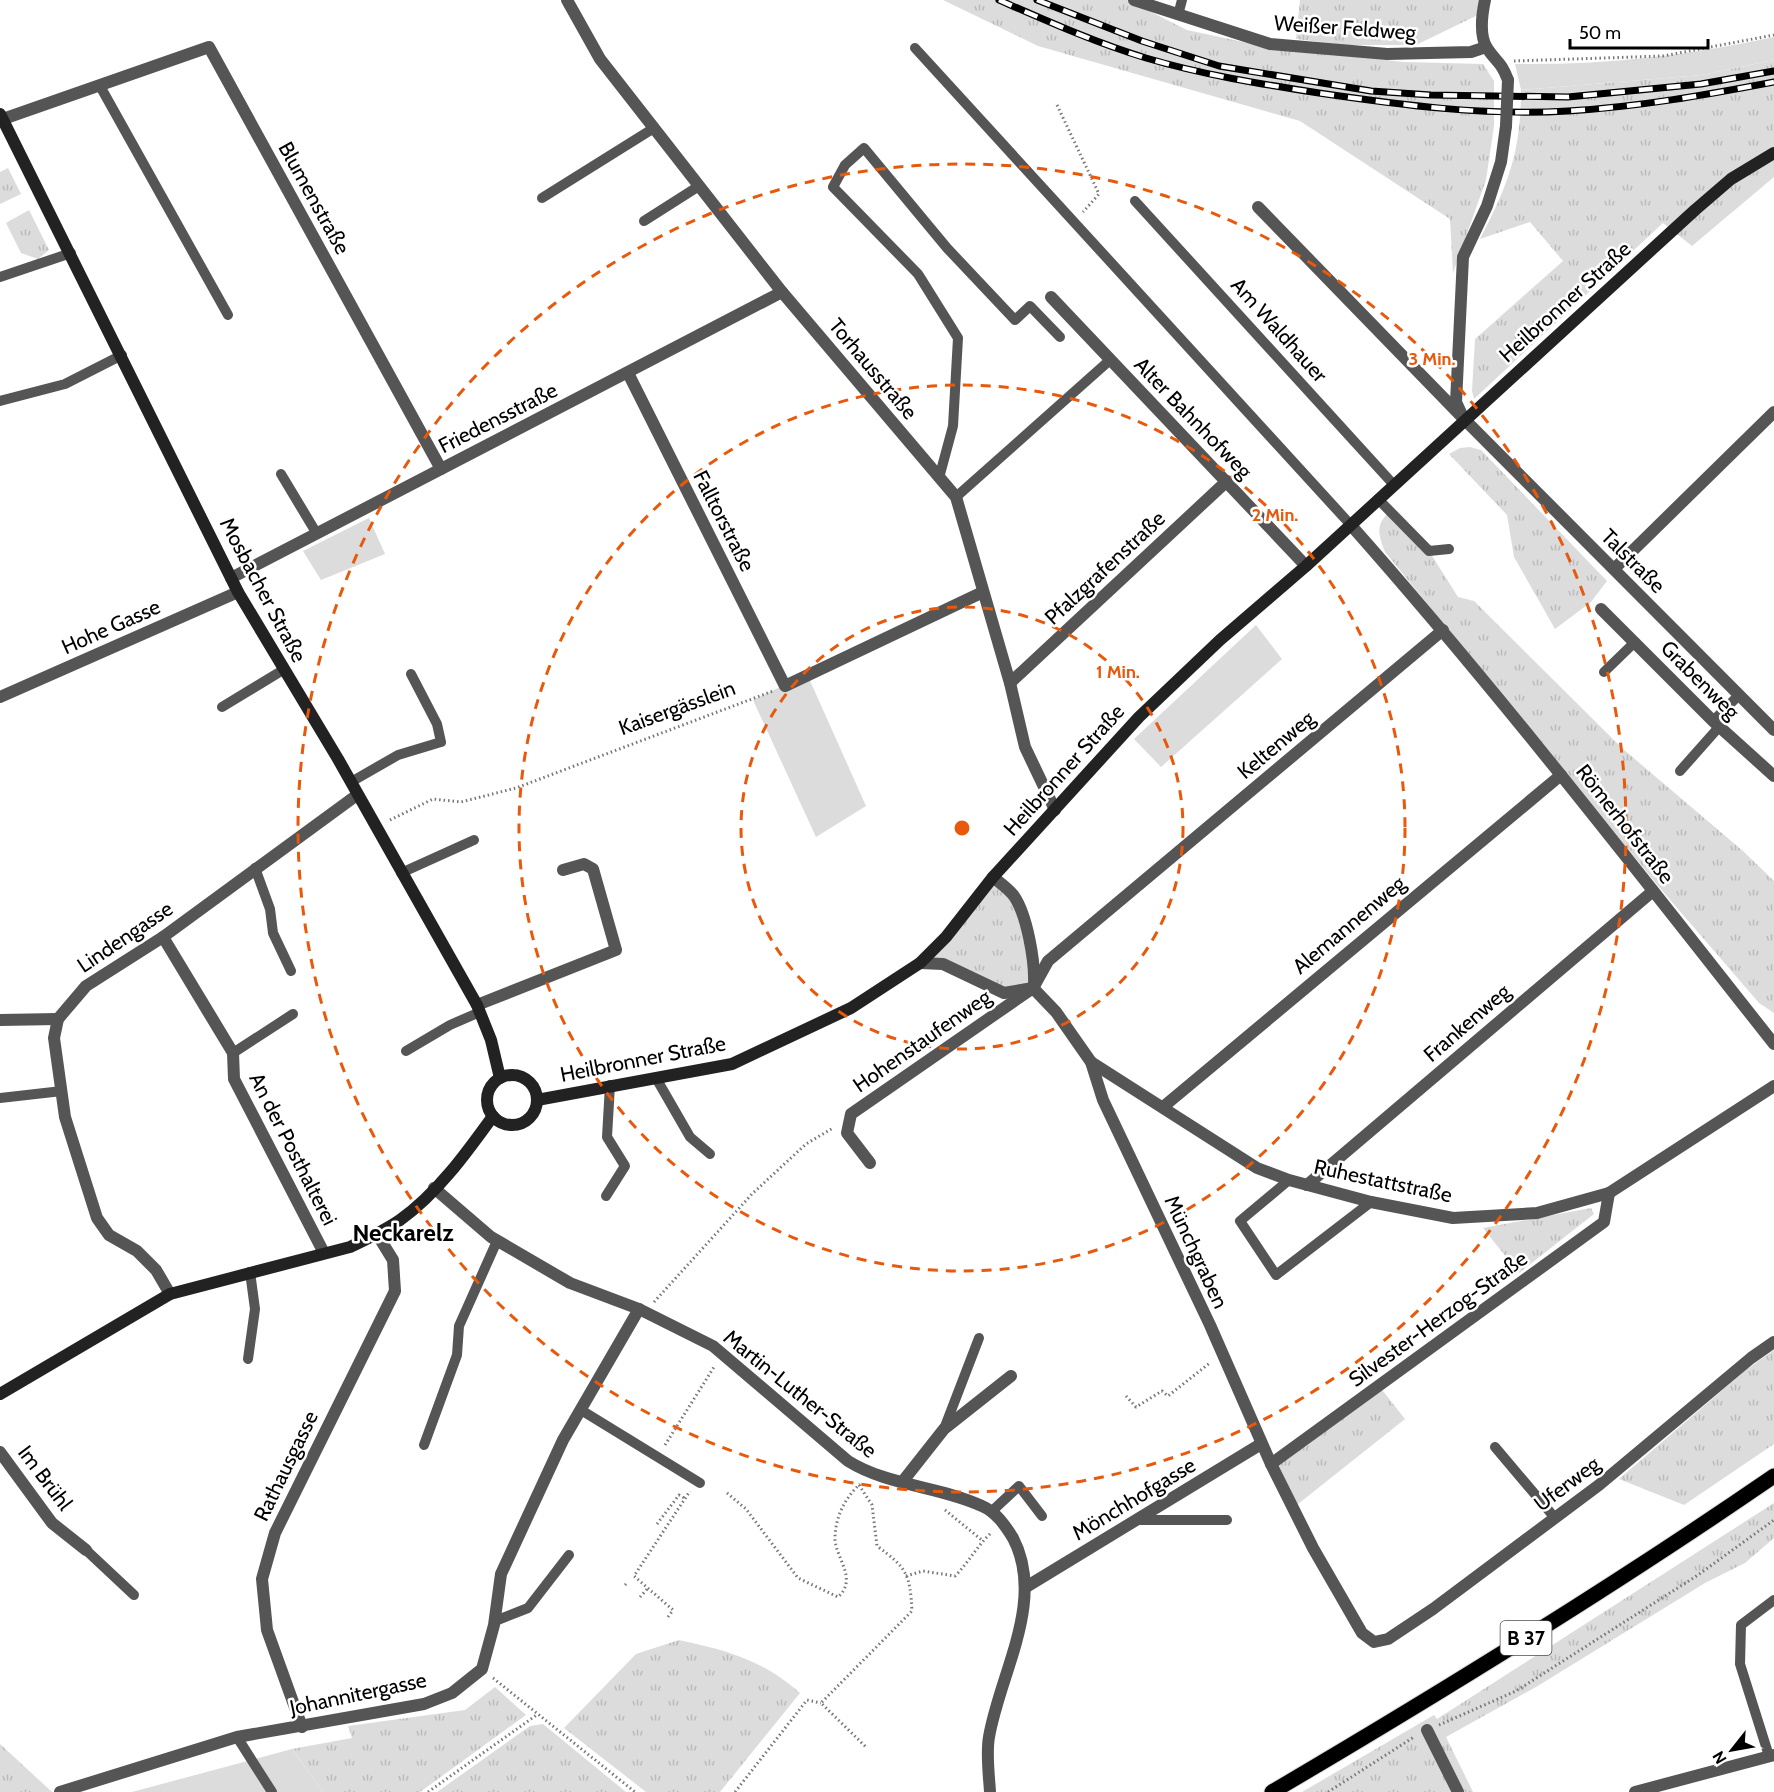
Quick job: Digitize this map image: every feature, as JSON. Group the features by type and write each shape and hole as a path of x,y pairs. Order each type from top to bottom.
{"main road":[{"name":"B 37","path":"1272,1792 1416,1707 1657,1556 1774,1476"}],"street":[{"name":"Torhausstraße","path":"567,0 600,59 699,186 782,292 956,497 1010,683 1025,747 1055,810"},
{"name":"Weißer Feldweg","path":"1134,0 1270,44 1306,49 1387,54 1471,52 1486,47"},
{"path":"1464,419 1456,402 1463,258 1490,195 1501,162 1506,126 1508,80 1501,63 1486,47 1482,13 1485,0"},
{"name":"Blumenstraße","path":"1,116 100,86 209,47 441,469"},
{"name":"Mosbacher Straße","path":"1,116 238,592 351,782 479,1008 491,1040 500,1078"},
{"name":"Heilbronner Straße","path":"537,1100 732,1064 851,1008 920,963 946,938 993,877 1139,717 1220,640 1306,566 1350,523 1704,202 1731,179 1774,153"},
{"path":"1258,207 1464,419"},
{"name":"Friedensstraße","path":"231,578 782,292"},
{"name":"Alter Bahnhofweg","path":"1051,297 1306,566"},
{"name":"Falltorstraße","path":"628,373 785,686"},
{"path":"1614,569 1774,412"},
{"name":"Talstraße","path":"1464,419 1774,730"},
{"name":"Pfalzgrafenstraße","path":"1010,683 1227,481"},
{"path":"1350,523 1443,630"},
{"name":"Hohe Gasse","path":"0,697 238,592"},
{"path":"785,686 983,592"},
{"name":"Grabenweg","path":"1601,609 1716,724 1774,776"},
{"name":"Römerhofstraße","path":"1443,630 1774,1044"},
{"name":"Keltenweg","path":"1033,988 1048,961 1443,630"},
{"name":"Alemannenweg","path":"1163,1107 1561,775"},
{"name":"Lindengasse","path":"58,1019 86,986 163,937 357,795"},
{"path":"479,1008 616,950 593,869 584,864 563,870"},
{"path":"920,963 944,964 1004,993 1033,988 1032,954 1022,913 1013,894 993,877"},
{"name":"Frankenweg","path":"1307,1185 1653,891"},
{"name":"An der Posthalterei","path":"163,937 233,1053 234,1079 324,1253"},
{"name":"Münchgraben","path":"1033,988 1056,1012 1091,1062 1103,1100 1222,1354 1261,1444 1313,1548 1362,1633 1374,1642"},
{"name":"Hohenstaufenweg","path":"847,1126 851,1114 1033,988"},
{"path":"0,1020 58,1019 54,1038 65,1117 97,1218 110,1234 137,1251 156,1270 170,1294"},
{"name":"Ruhestattstraße","path":"1091,1062 1257,1168 1289,1180 1371,1203 1453,1218 1537,1214 1608,1193 1774,1086"},
{"path":"516,1075 530,1082 537,1100 534,1112 522,1122 504,1123 493,1116 487,1103 487,1095 491,1086 500,1078 516,1075"},
{"path":"0,1394 170,1294 350,1247 377,1234 401,1220 434,1188 472,1146 493,1116"},
{"path":"847,1126 850,1138 870,1163"},
{"name":"Martin-Luther-Straße","path":"434,1188 497,1241 570,1283 643,1311 713,1346 848,1461 870,1474 903,1481 983,1506 1004,1522 1022,1556 1026,1587 1014,1651 988,1738 990,1792"},
{"name":"Silvester-Herzog-Straße","path":"1271,1464 1604,1222 1608,1193"},
{"name":"Rathausgasse","path":"302,1726 267,1630 262,1579 275,1533 395,1291 393,1260 377,1234"},
{"path":"482,1670 495,1621 501,1574 563,1440 643,1311"},
{"name":"Uferweg","path":"1374,1642 1388,1639 1433,1609 1599,1485 1751,1358 1774,1342"},
{"path":"903,1481 944,1429 1011,1376"},
{"name":"Mönchhofgasse","path":"1026,1587 1261,1444"},
{"name":"Im Brühl","path":"0,1452 52,1523 86,1550"},
{"name":"Johannitergasse","path":"60,1792 237,1737 424,1704 452,1693 482,1670"},
{"path":"1427,1730 1458,1792"},
{"path":"1635,1792 1772,1756"}],"lane":[{"path":"1178,15 1182,0"},
{"path":"915,48 1350,523"},
{"path":"100,86 228,315"},
{"path":"542,198 654,128"},
{"path":"939,478 953,426 958,338 918,274 833,187 845,165 864,148 947,248 1015,320 1030,306 1060,337"},
{"path":"644,221 699,186"},
{"name":"Am Waldhauer","path":"1135,201 1394,484"},
{"path":"0,277 71,254"},
{"path":"0,401 65,384 122,355"},
{"path":"956,497 1110,360"},
{"path":"281,474 317,534"},
{"path":"1378,499 1429,551 1449,549"},
{"path":"1604,672 1635,642"},
{"path":"222,707 283,670"},
{"path":"351,782 399,755 441,742 437,724 411,674"},
{"path":"1680,771 1738,696"},
{"path":"401,873 474,840"},
{"path":"255,868 270,909 273,933 291,970"},
{"path":"406,1051 479,1008"},
{"path":"233,1053 293,1014"},
{"path":"656,1078 690,1137 710,1154"},
{"path":"606,1196 625,1166 607,1137 610,1085"},
{"path":"0,1098 62,1091"},
{"path":"1289,1180 1240,1221 1276,1275 1371,1203"},
{"path":"424,1445 457,1355 459,1326 497,1241"},
{"path":"248,1359 255,1309 250,1272"},
{"path":"944,1429 979,1338"},
{"path":"580,1410 700,1483"},
{"path":"1495,1447 1555,1518"},
{"path":"991,1512 1019,1486 1042,1516"},
{"path":"1136,1520 1227,1520"},
{"path":"86,1550 134,1595"},
{"path":"495,1621 528,1608 569,1556"},
{"path":"1772,1756 1740,1664 1741,1625 1774,1600"},
{"path":"237,1737 272,1792"}],"path":[{"path":"1501,63 1663,56 1774,35"},
{"path":"1057,105 1099,194 1074,222"},
{"name":"Kaisergässlein","path":"375,827 433,799 461,802 516,788 785,686"},
{"path":"643,1311 752,1194 806,1144 838,1126 847,1126"},
{"path":"658,1457 722,1354"},
{"path":"1126,1396 1136,1407 1162,1391 1168,1396 1222,1354"},
{"path":"728,1493 746,1509 798,1578 838,1597 843,1592 847,1575 835,1541 838,1518 847,1496 870,1474"},
{"path":"821,1702 912,1611 910,1584 900,1563 877,1546 872,1505 859,1485"},
{"path":"657,1524 679,1495 686,1499 634,1576 673,1610 668,1617"},
{"path":"1328,1792 1427,1730 1516,1691 1698,1575 1774,1520"},
{"path":"906,1576 923,1571 955,1576 967,1564 978,1545 1004,1522"},
{"path":"640,1597 648,1588"},
{"path":"482,1670 634,1792"},
{"path":"735,1792 807,1700 821,1702 867,1748"},
{"path":"428,1792 538,1713"}],"green space":[{"path":"943,0 1127,0 1187,30 1267,47 1404,62 1483,64 1494,81 1494,126 1486,180 1453,273 1450,219 1300,121 1038,46"},
{"path":"1300,0 1485,0 1482,13 1416,45 1343,45 1296,39"},
{"path":"1774,37 1774,60 1702,75 1521,90 1515,64 1580,63 1645,58"},
{"path":"1774,60 1774,177 1692,246 1663,223 1474,399 1472,391 1475,339 1563,261 1530,222 1480,239 1511,168 1519,132 1521,90 1702,75"},
{"path":"8,168 21,194 0,204 0,172"},
{"path":"29,210 49,250 38,259 21,253 6,223"},
{"path":"1470,447 1481,450 1607,581 1591,602 1555,629 1514,557 1507,515 1449,454 1460,448"},
{"path":"1388,513 1429,551 1458,597 1474,601 1623,749 1743,851 1774,881 1774,1013 1759,1003 1659,887 1385,552 1379,531 1381,522"},
{"path":"369,518 385,554 321,580 303,551"},
{"path":"1256,625 1282,659 1161,767 1134,739"},
{"path":"807,674 866,806 816,837 753,700"},
{"path":"993,877 1018,904 1033,988 1004,993 944,964 920,963"},
{"path":"1591,1208 1594,1214 1519,1273 1483,1228"},
{"path":"1774,1350 1774,1444 1684,1505 1619,1479 1747,1369"},
{"path":"1379,1386 1405,1419 1293,1508 1271,1464"},
{"path":"1774,1503 1774,1538 1745,1563 1705,1583 1536,1687 1446,1737 1473,1792 1302,1792 1434,1715 1437,1719"},
{"path":"679,1640 713,1648 757,1664 786,1681 800,1693 720,1792 646,1792 564,1728 636,1654"},
{"path":"495,1687 526,1715 420,1792 323,1792 292,1749 352,1738 348,1726 465,1710"},
{"path":"543,1724 626,1792 437,1792 530,1726"},
{"path":"0,1744 52,1792 0,1792"},
{"path":"292,1749 323,1792 132,1792"}],"railway":[{"path":"999,0 1090,39 1167,64 1276,86 1412,105 1474,111 1568,111 1671,100 1774,82"},
{"path":"1037,0 1142,41 1219,66 1371,91 1431,95 1568,97 1701,84 1774,71"}],"district":[{"name":"Neckarelz","path":"403,1233"}]}
